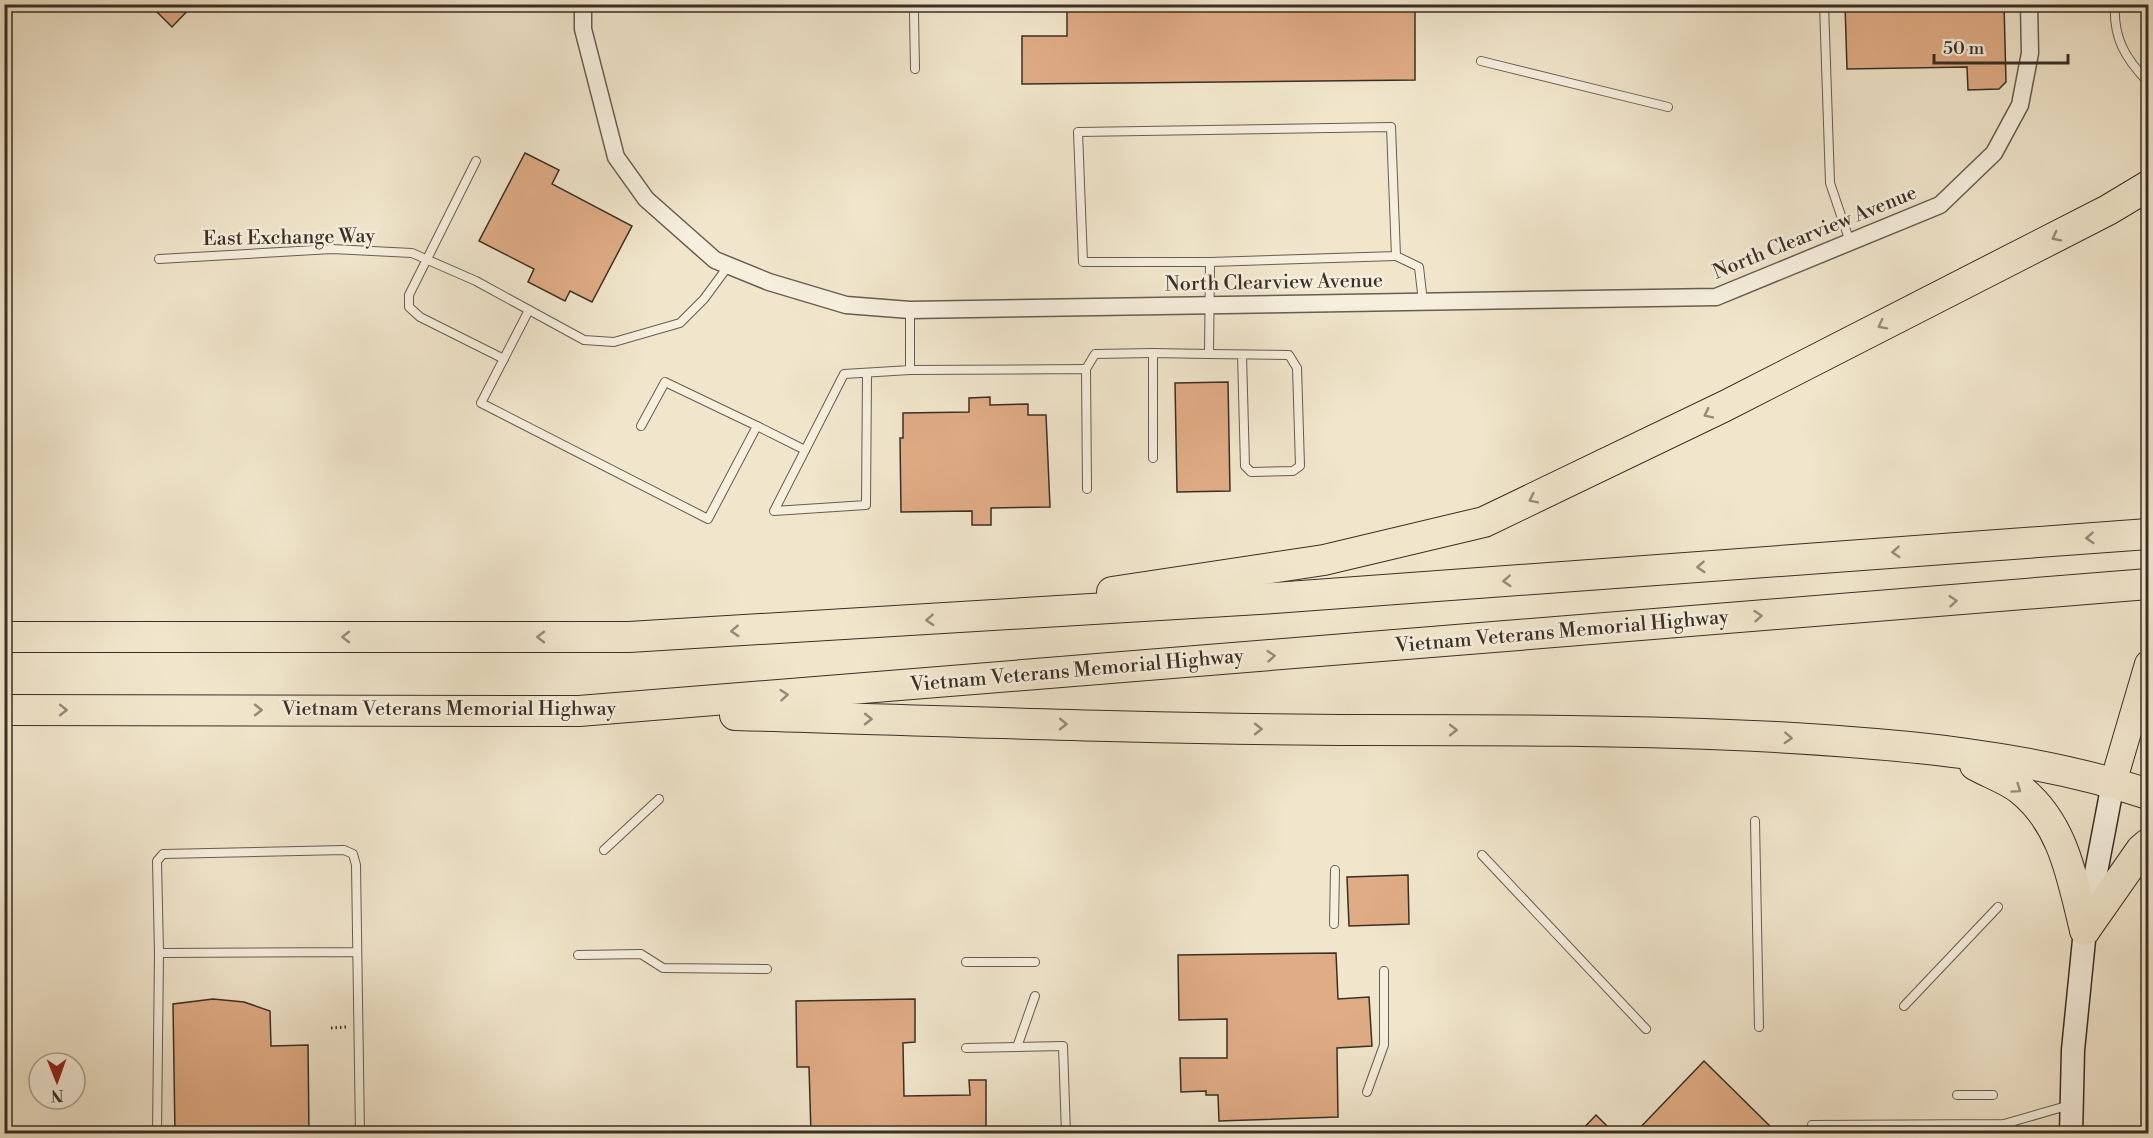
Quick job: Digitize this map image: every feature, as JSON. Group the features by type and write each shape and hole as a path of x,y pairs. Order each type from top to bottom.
{"highway":[{"path":"988,616 1131,588 1324,560 1484,522 1725,406 2108,210 2148,186"},
{"path":"2108,210 2148,204"},
{"path":"4,637 629,637 1274,598 2148,534"},
{"name":"Vietnam Veterans Memorial Highway","path":"4,710 579,711 2136,586"},
{"path":"579,711 1286,730 1584,730 1863,742 1948,751 2113,783 2148,794"},
{"path":"1948,751 2020,789 2046,816 2057,832 2066,855 2085,930"},
{"path":"2085,930 2141,850 2148,844"}],"main road":[{"path":"2071,1134 2073,1050 2085,930 2113,783 2148,664"}],"street":[{"name":"North Clearview Avenue","path":"583,4 583,29 616,157 646,199 715,260 729,266 769,282 846,305 909,310 1716,297 1940,205 1994,153 2020,105 2030,53 2029,4"}],"lane":[{"path":"1824,4 1830,183 1850,242"},
{"path":"2115,4 2114,27 2130,63 2148,82"},
{"path":"914,13 915,69"},
{"path":"1481,61 1668,107"},
{"path":"1396,256 1391,127 1078,132 1083,262 1210,262 1396,256 1419,267 1423,302"},
{"path":"477,161 409,295 409,307 420,317 504,358"},
{"name":"East Exchange Way","path":"159,259 332,249 412,253 476,281 584,340 614,342 680,323 704,299 729,266"},
{"path":"1209,354 1210,262"},
{"path":"529,310 480,404 708,519 757,426"},
{"path":"909,310 910,370"},
{"path":"1153,353 1153,458"},
{"path":"1087,489 1086,369 1095,354 1153,353 1289,356 1297,368 1300,466 1293,471 1251,472 1245,466 1242,355"},
{"path":"867,373 866,505 774,511 844,374 910,370 1086,369"},
{"path":"641,426 665,382 805,450"},
{"path":"604,850 658,799"},
{"path":"1755,821 1759,1027"},
{"path":"157,1134 159,953 157,861 163,854 344,850 353,854 356,866 360,1134"},
{"path":"1482,855 1646,1029"},
{"path":"1334,924 1335,870"},
{"path":"1904,1006 1998,907"},
{"path":"159,953 357,952"},
{"path":"578,955 641,954 663,968 767,969"},
{"path":"966,963 1035,962"},
{"path":"1367,1092 1384,1045 1384,971"},
{"path":"1017,1047 1035,996"},
{"path":"966,1048 1063,1046 1066,1134"},
{"path":"1957,1095 1993,1095"},
{"path":"1812,1125 2004,1124 2072,1104"},
{"path":"2004,1124 2024,1134"}],"path":[{"path":"331,1028 346,1027"}],"building":[{"path":"149,4 194,4 172,27"},
{"path":"1067,4 1415,4 1415,80 1022,84 1022,36 1067,36"},
{"path":"1845,4 2004,4 2006,82 1999,89 1968,90 1967,67 1847,69"},
{"path":"525,153 559,170 552,184 632,226 592,302 570,291 565,301 528,282 534,269 479,241"},
{"path":"1228,382 1230,491 1177,492 1175,383"},
{"path":"990,397 990,405 1028,404 1028,415 1046,415 1050,507 991,508 991,525 972,525 972,511 901,512 900,438 903,438 903,413 969,412 969,398"},
{"path":"1408,875 1409,924 1349,926 1347,877"},
{"path":"1336,953 1338,999 1369,997 1372,1046 1337,1048 1338,1117 1219,1121 1218,1095 1206,1095 1206,1091 1181,1092 1180,1058 1227,1058 1227,1019 1179,1020 1178,955"},
{"path":"213,999 244,1002 270,1011 271,1046 308,1045 309,1134 175,1134 173,1004"},
{"path":"915,999 915,1042 903,1043 904,1096 970,1095 969,1080 986,1080 986,1134 811,1134 809,1067 797,1067 796,1001"},
{"path":"1704,1061 1778,1134 1634,1134"},
{"path":"1596,1115 1615,1134 1578,1134"}]}
